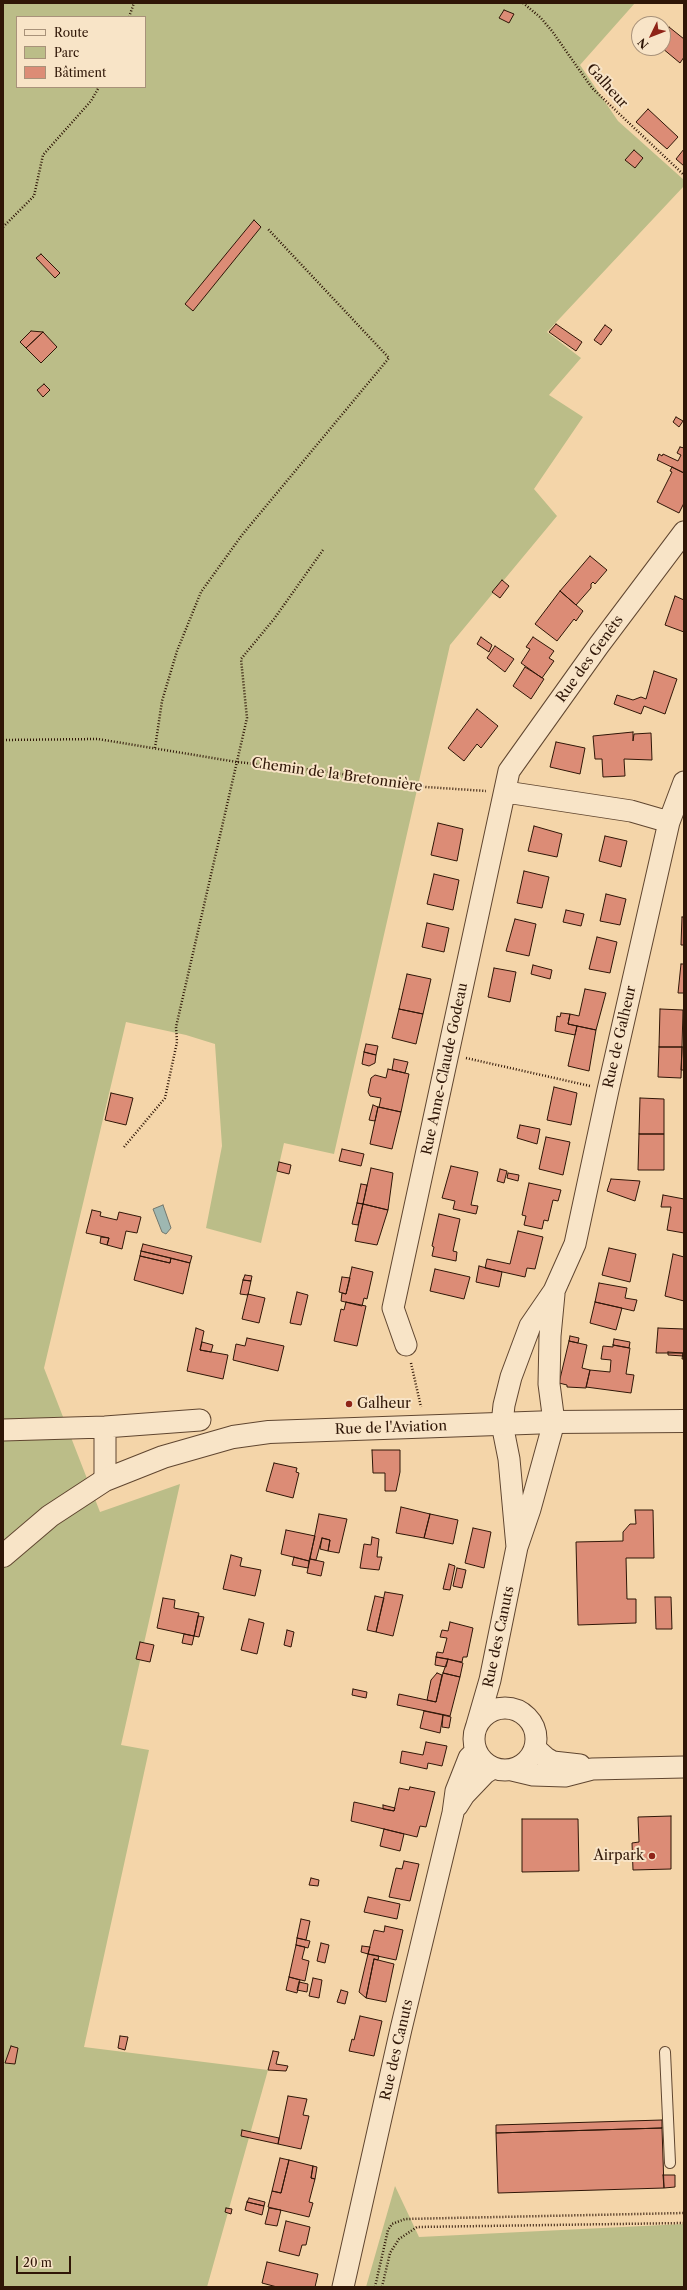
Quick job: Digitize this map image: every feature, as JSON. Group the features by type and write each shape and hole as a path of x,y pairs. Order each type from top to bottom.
{"street":[{"name":"Rue des Genêts","path":"506,792 509,771 599,645 684,532"},
{"name":"Rue de Galheur","path":"502,1424 504,1405 511,1377 530,1326 554,1291 575,1244 608,1090 684,782"},
{"path":"506,792 631,811 676,811"},
{"name":"Rue Anne-Claude Godeau","path":"406,1345 392,1308 506,792"},
{"name":"Rue de Galheur","path":"554,1291 550,1336 549,1384 554,1422"},
{"path":"3,1430 105,1427 200,1420"},
{"name":"Rue de l'Aviation","path":"3,1556 50,1516 105,1480 162,1457 233,1437 269,1432 554,1422 684,1421"},
{"name":"Rue des Canuts","path":"477,1725 490,1680 517,1547 554,1422"},
{"name":"Rue des Canuts","path":"502,1424 509,1459 517,1547"},
{"path":"105,1427 105,1480"},
{"path":"502,1769 527,1763 536,1749 537,1741 533,1724 521,1712 513,1709 496,1709 485,1714 477,1725 474,1742 480,1758 502,1769 533,1775 564,1776 592,1769 684,1767"},
{"path":"536,1749 553,1762 564,1765 578,1765 592,1769"},
{"name":"Rue des Canuts","path":"343,2287 399,2037 453,1813 456,1791 469,1758 476,1750"},
{"name":"Rue des Canuts","path":"453,1813 464,1795 502,1769"}],"lane":[{"path":"665,2052 670,2163"}],"path":[{"path":"130,16 134,3"},
{"name":"Galheur","path":"523,3 540,17 552,31 592,88 684,175"},
{"path":"3,227 34,196 43,155 91,101 98,88"},
{"path":"155,748 162,701 177,651 201,592 242,535 389,358 267,228"},
{"path":"124,1146 165,1098 177,1042 176,1027 247,718 241,660 274,619 323,550"},
{"name":"Chemin de la Bretonnière","path":"3,740 98,739 238,762 323,771 426,787 506,792"},
{"path":"448,1054 608,1090"},
{"path":"406,1345 425,1427"},
{"path":"375,2287 388,2230 392,2224 405,2219 684,2213"},
{"path":"382,2287 390,2253 399,2239 417,2226 684,2223"}],"green space":[{"path":"3,3 635,3 580,65 618,121 684,180 684,186 547,332 581,358 549,395 583,417 534,489 557,516 450,645 334,1154 284,1143 261,1243 206,1228 222,1146 215,1044 186,1035 126,1022 44,1368 100,1512 180,1484 121,1745 149,1750 84,2047 268,2070 207,2287 3,2287"},
{"path":"395,2186 419,2237 684,2224 684,2287 366,2287"}],"water":[{"path":"163,1205 171,1228 166,1234 162,1232 153,1209"}],"building":[{"path":"504,10 514,14 509,23 499,18"},
{"path":"671,29 684,39 684,57 680,63 671,56"},
{"path":"648,109 678,137 667,149 636,122"},
{"path":"684,149 684,166 676,159"},
{"path":"634,150 643,158 635,168 625,160"},
{"path":"254,220 261,227 193,311 185,304"},
{"path":"41,254 60,273 55,278 36,258"},
{"path":"556,324 582,342 576,351 549,332"},
{"path":"605,325 612,330 601,345 594,340"},
{"path":"31,331 43,332 26,348 20,342"},
{"path":"43,332 57,347 41,363 26,348"},
{"path":"44,384 50,390 43,397 37,390"},
{"path":"676,417 683,421 679,427 673,422"},
{"path":"680,447 684,448 684,473 657,460 659,454 662,456 663,454 678,461 681,455 677,453"},
{"path":"672,467 684,473 684,503 679,513 657,502 672,472 670,471"},
{"path":"590,556 607,570 595,584 593,582 591,584 591,588 576,605 560,591"},
{"path":"502,580 509,586 500,598 492,592"},
{"path":"560,591 583,611 576,621 574,619 557,641 535,624"},
{"path":"675,596 684,600 684,632 665,625"},
{"path":"481,637 492,645 489,652 477,644"},
{"path":"533,637 554,651 549,658 554,661 542,678 521,663 530,649 526,647"},
{"path":"495,646 514,659 505,672 487,658"},
{"path":"525,667 544,679 531,699 513,686"},
{"path":"654,671 677,679 665,714 644,706 641,714 614,704 617,695 633,700 641,697 646,699"},
{"path":"477,709 498,726 481,748 477,744 464,761 448,748"},
{"path":"633,732 633,741 634,734 651,733 652,760 624,759 625,776 603,777 602,759 595,759 593,736"},
{"path":"556,742 585,748 580,774 550,767"},
{"path":"438,823 463,829 457,861 431,855"},
{"path":"534,826 562,834 557,857 528,851"},
{"path":"605,836 627,841 621,867 599,861"},
{"path":"524,871 549,877 542,908 517,903"},
{"path":"434,874 459,880 453,910 427,904"},
{"path":"606,894 626,899 620,925 600,921"},
{"path":"566,910 584,914 581,926 563,922"},
{"path":"682,917 684,917 684,945 681,945"},
{"path":"515,919 536,924 529,956 506,951"},
{"path":"427,923 449,928 444,952 422,947"},
{"path":"597,937 617,942 610,973 589,969"},
{"path":"681,964 684,964 684,993 678,993"},
{"path":"533,965 552,970 550,979 531,974"},
{"path":"494,968 516,972 510,1002 488,997"},
{"path":"407,974 431,979 423,1014 399,1009"},
{"path":"585,989 606,993 596,1030 568,1024 570,1014 579,1016"},
{"path":"399,1009 423,1014 416,1044 392,1038"},
{"path":"660,1009 683,1010 682,1047 659,1047"},
{"path":"561,1013 570,1014 568,1024 577,1026 575,1035 555,1031 557,1016 560,1017"},
{"path":"577,1026 596,1030 589,1071 568,1066"},
{"path":"366,1044 378,1046 376,1055 364,1052"},
{"path":"659,1047 682,1047 681,1078 658,1077"},
{"path":"682,1047 684,1047 684,1070 681,1070"},
{"path":"364,1052 376,1055 375,1063 369,1066 362,1064"},
{"path":"394,1059 408,1062 405,1073 392,1070"},
{"path":"388,1069 409,1074 401,1112 379,1107 381,1098 370,1096 368,1092 371,1078 375,1075 386,1078"},
{"path":"554,1087 577,1093 571,1125 547,1120"},
{"path":"111,1093 133,1098 126,1125 105,1120"},
{"path":"640,1098 664,1099 664,1134 639,1134"},
{"path":"373,1105 378,1107 375,1121 369,1120"},
{"path":"378,1107 401,1112 392,1149 370,1144"},
{"path":"520,1125 540,1129 537,1144 517,1138"},
{"path":"639,1134 664,1134 664,1170 638,1170"},
{"path":"546,1137 570,1142 563,1175 539,1169"},
{"path":"342,1149 364,1154 361,1166 339,1161"},
{"path":"279,1162 291,1165 289,1174 277,1171"},
{"path":"451,1166 478,1172 471,1205 478,1206 476,1214 453,1209 455,1201 442,1198"},
{"path":"371,1168 393,1173 388,1210 363,1204"},
{"path":"500,1169 507,1171 504,1183 497,1181"},
{"path":"508,1173 519,1175 518,1181 507,1178"},
{"path":"611,1179 640,1181 635,1201 607,1191"},
{"path":"529,1183 561,1190 558,1201 553,1200 548,1221 544,1220 542,1229 524,1225 526,1216 522,1215"},
{"path":"361,1184 367,1185 363,1204 357,1203"},
{"path":"663,1195 684,1199 684,1233 667,1230 671,1207 661,1207"},
{"path":"357,1203 363,1204 358,1225 352,1224"},
{"path":"363,1204 388,1210 377,1245 355,1241"},
{"path":"92,1210 101,1212 100,1216 117,1220 119,1212 141,1217 137,1233 126,1231 122,1249 107,1245 109,1238 86,1233"},
{"path":"439,1214 460,1219 453,1251 457,1252 456,1261 432,1256 434,1247 432,1246"},
{"path":"518,1231 543,1237 535,1269 527,1268 525,1277 485,1268 487,1259 510,1264"},
{"path":"101,1237 109,1238 107,1245 100,1243"},
{"path":"143,1244 192,1256 190,1263 141,1251"},
{"path":"609,1248 636,1254 630,1282 602,1275"},
{"path":"141,1251 171,1258 170,1263 140,1256"},
{"path":"673,1254 684,1257 684,1301 665,1296"},
{"path":"140,1256 170,1263 171,1258 190,1263 183,1294 134,1280"},
{"path":"479,1266 502,1272 499,1287 476,1282"},
{"path":"352,1267 373,1272 367,1299 364,1298 362,1306 341,1301 342,1293 346,1294"},
{"path":"435,1269 470,1277 464,1299 430,1291"},
{"path":"245,1275 252,1276 251,1281 243,1280"},
{"path":"342,1277 350,1278 346,1294 339,1292"},
{"path":"243,1280 251,1281 248,1295 240,1294"},
{"path":"599,1283 627,1288 625,1298 637,1300 634,1311 595,1302"},
{"path":"297,1292 308,1295 301,1325 290,1323"},
{"path":"248,1294 265,1298 259,1323 242,1319"},
{"path":"346,1302 366,1306 357,1346 334,1341 341,1309 344,1310"},
{"path":"595,1302 622,1308 616,1330 590,1323"},
{"path":"196,1328 204,1331 200,1350 228,1355 223,1379 187,1371"},
{"path":"658,1328 684,1329 684,1359 682,1359 683,1353 656,1353"},
{"path":"570,1336 579,1338 578,1343 569,1341"},
{"path":"247,1338 284,1346 278,1371 233,1360 236,1344 245,1346"},
{"path":"614,1339 630,1342 629,1348 613,1345"},
{"path":"569,1341 587,1345 582,1368 590,1370 586,1388 567,1387 567,1385 559,1383"},
{"path":"202,1342 213,1345 211,1352 200,1350"},
{"path":"613,1345 630,1348 626,1374 634,1375 631,1393 586,1387 590,1370 610,1372 611,1360 601,1359 603,1346 613,1347"},
{"path":"668,1352 683,1353 683,1356 668,1355"},
{"path":"372,1450 400,1450 400,1472 396,1491 385,1491 385,1473 373,1473"},
{"path":"274,1463 297,1468 296,1472 299,1473 293,1498 266,1491"},
{"path":"401,1507 430,1514 424,1538 396,1533"},
{"path":"635,1510 653,1510 654,1558 626,1558 627,1599 636,1599 636,1623 578,1625 576,1542 623,1541 623,1532 630,1524 636,1524"},
{"path":"319,1514 347,1519 339,1553 328,1551 330,1540 322,1538 316,1560 310,1559"},
{"path":"430,1514 458,1520 453,1544 424,1538"},
{"path":"473,1528 491,1532 484,1568 465,1563"},
{"path":"286,1530 315,1536 309,1561 281,1554"},
{"path":"372,1537 379,1539 377,1557 382,1557 379,1570 360,1568 364,1544 371,1545"},
{"path":"322,1538 330,1540 328,1551 320,1549"},
{"path":"231,1555 242,1558 240,1566 261,1570 255,1596 223,1589"},
{"path":"294,1557 309,1561 308,1568 292,1565"},
{"path":"310,1559 324,1562 321,1576 307,1573"},
{"path":"449,1564 455,1566 450,1590 443,1589"},
{"path":"457,1568 466,1570 462,1588 453,1586"},
{"path":"385,1592 403,1595 393,1636 376,1632"},
{"path":"375,1596 384,1598 376,1632 367,1630"},
{"path":"655,1597 671,1597 672,1629 656,1629"},
{"path":"163,1598 175,1600 174,1608 199,1613 194,1636 157,1628"},
{"path":"198,1616 204,1617 199,1637 194,1636"},
{"path":"249,1619 264,1623 257,1654 241,1650"},
{"path":"450,1622 473,1628 467,1657 463,1657 462,1662 436,1657 437,1652 443,1653 447,1638 440,1637 442,1630 448,1631"},
{"path":"287,1630 294,1632 291,1647 284,1645"},
{"path":"184,1634 194,1636 192,1645 182,1643"},
{"path":"140,1642 154,1645 150,1662 136,1659"},
{"path":"436,1657 448,1659 446,1667 435,1665"},
{"path":"448,1659 463,1663 460,1677 443,1673"},
{"path":"437,1673 442,1675 436,1702 427,1700 431,1680"},
{"path":"443,1673 460,1677 450,1716 397,1705 399,1694 436,1702"},
{"path":"353,1689 367,1692 366,1698 352,1695"},
{"path":"424,1711 443,1715 440,1733 420,1728"},
{"path":"443,1715 451,1717 449,1728 442,1727"},
{"path":"426,1742 447,1746 442,1766 428,1763 427,1769 400,1763 402,1751 423,1755"},
{"path":"410,1787 435,1792 426,1827 420,1826 417,1837 351,1821 354,1802 394,1811 399,1788 409,1790"},
{"path":"383,1805 395,1808 394,1811 383,1809"},
{"name":"Airpark","path":"671,1816 671,1869 633,1870 632,1843 639,1842 638,1817"},
{"path":"522,1819 578,1819 579,1871 522,1872"},
{"path":"384,1829 404,1834 400,1851 380,1846"},
{"path":"404,1861 419,1864 410,1901 389,1897 396,1868 402,1869"},
{"path":"311,1878 319,1880 318,1886 309,1885"},
{"path":"368,1897 400,1904 397,1919 364,1912"},
{"path":"301,1919 310,1921 306,1940 297,1938"},
{"path":"385,1926 403,1930 396,1960 368,1954 374,1930 384,1932"},
{"path":"297,1938 310,1941 308,1948 296,1945"},
{"path":"321,1943 329,1945 325,1963 317,1961"},
{"path":"296,1945 305,1947 302,1959 309,1961 305,1981 289,1977"},
{"path":"362,1946 370,1947 368,1954 361,1952"},
{"path":"368,1954 379,1956 378,1960 374,1959 366,1998 359,1992"},
{"path":"374,1959 394,1964 386,2002 366,1998"},
{"path":"289,1977 300,1980 297,1993 286,1990"},
{"path":"313,1978 322,1980 319,1998 309,1996"},
{"path":"299,1982 308,1984 307,1992 297,1990"},
{"path":"341,1990 348,1992 345,2004 337,2002"},
{"path":"360,2016 382,2021 374,2056 349,2051 352,2039 354,2040"},
{"path":"120,2036 128,2037 125,2050 118,2048"},
{"path":"11,2046 18,2048 15,2064 5,2063"},
{"path":"273,2051 279,2052 276,2064 288,2066 286,2071 268,2070"},
{"path":"288,2096 307,2099 303,2115 309,2116 301,2149 278,2144"},
{"path":"662,2120 662,2128 496,2133 496,2125"},
{"path":"662,2128 664,2188 498,2193 496,2133"},
{"path":"242,2130 279,2138 278,2144 241,2136"},
{"path":"280,2158 289,2160 281,2193 272,2191"},
{"path":"289,2160 313,2166 311,2178 315,2179 309,2202 313,2203 309,2217 268,2207 272,2191 281,2193"},
{"path":"313,2166 317,2167 315,2179 311,2178"},
{"path":"663,2175 675,2175 675,2187 664,2188"},
{"path":"249,2198 265,2202 264,2206 247,2202"},
{"path":"247,2202 264,2206 262,2215 245,2210"},
{"path":"226,2208 232,2209 231,2214 225,2212"},
{"path":"269,2208 281,2210 277,2226 265,2224"},
{"path":"286,2221 310,2227 306,2245 302,2245 299,2256 279,2251"},
{"path":"267,2262 318,2274 315,2287 277,2287 262,2283"}],"place":[{"name":"Galheur","path":"349,1404"},
{"name":"Airpark","path":"652,1856"}]}
